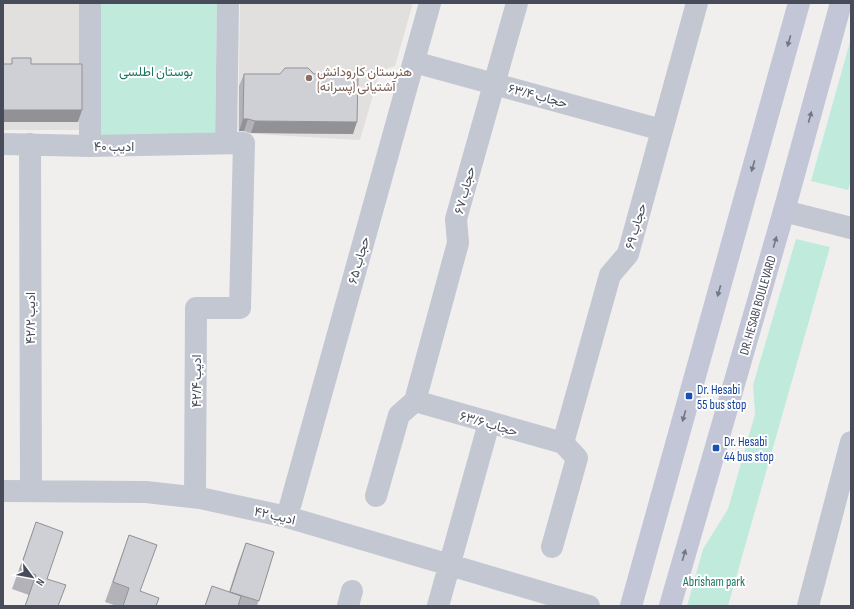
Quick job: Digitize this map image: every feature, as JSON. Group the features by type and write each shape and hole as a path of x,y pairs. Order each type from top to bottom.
{"main road":[{"path":"631,606 799,3"},
{"name":"DR. HESABI BOULEVARD","path":"670,606 784,211 840,3"}],"street":[{"path":"90,3 90,146"},
{"path":"226,144 228,3"},
{"name":"حجاب ۶۵","path":"287,517 430,3"},
{"name":"حجاب ۶۷","path":"415,401 458,243 456,219 517,3"},
{"name":"حجاب ۶۹","path":"563,443 610,275 628,254 697,3"},
{"name":"حجاب ۶۳/۴","path":"414,62 662,130"},
{"name":"ادیب ۴۰","path":"3,144 90,146 244,143 240,308"},
{"name":"ادیب ۴۲/۲","path":"30,144 31,491"},
{"path":"784,211 851,228"},
{"name":"ادیب ۴۲/۴","path":"195,498 196,308 240,308"},
{"path":"376,496 399,415 415,401"},
{"name":"حجاب ۶۳/۶","path":"415,401 563,443"},
{"path":"438,606 489,423"},
{"path":"808,606 851,442"},
{"path":"552,547 577,458 563,443"},
{"name":"ادیب ۴۲","path":"3,490 146,492 195,498 287,517 589,606"}],"shaded area":[{"path":"3,3 86,3 86,130 3,130"},
{"name":"هنرستان کارودانش آشتیانی (پسرانه)","path":"240,3 413,3 395,66 380,71 360,140 238,133"}],"green space":[{"name":"بوستان اطلسی","path":"97,3 217,3 215,136 95,137"},
{"path":"851,38 851,181 848,190 811,181"},
{"name":"Abrisham park","path":"796,239 830,247 728,606 687,606 703,549 728,509 755,414 753,385"}],"building":[{"path":"12,58 31,58 31,64 82,64 82,110 3,110 3,64 12,64"},
{"path":"285,68 308,68 314,74 358,75 357,122 255,121 243,119 244,74 280,74"},
{"path":"36,522 63,532 47,579 66,585 58,606 25,606 36,575 20,569"},
{"path":"129,535 157,545 140,591 159,598 156,606 123,606 129,588 113,582"},
{"path":"246,543 274,552 259,601 230,592"},
{"path":"212,586 241,596 238,606 205,606"}],"place":[{"name":"هنرستان کارودانش آشتیانی (پسرانه)","path":"309,78"},
{"name":"Dr. Hesabi 55 bus stop","path":"689,396"},
{"name":"Dr. Hesabi 44 bus stop","path":"716,448"}]}
